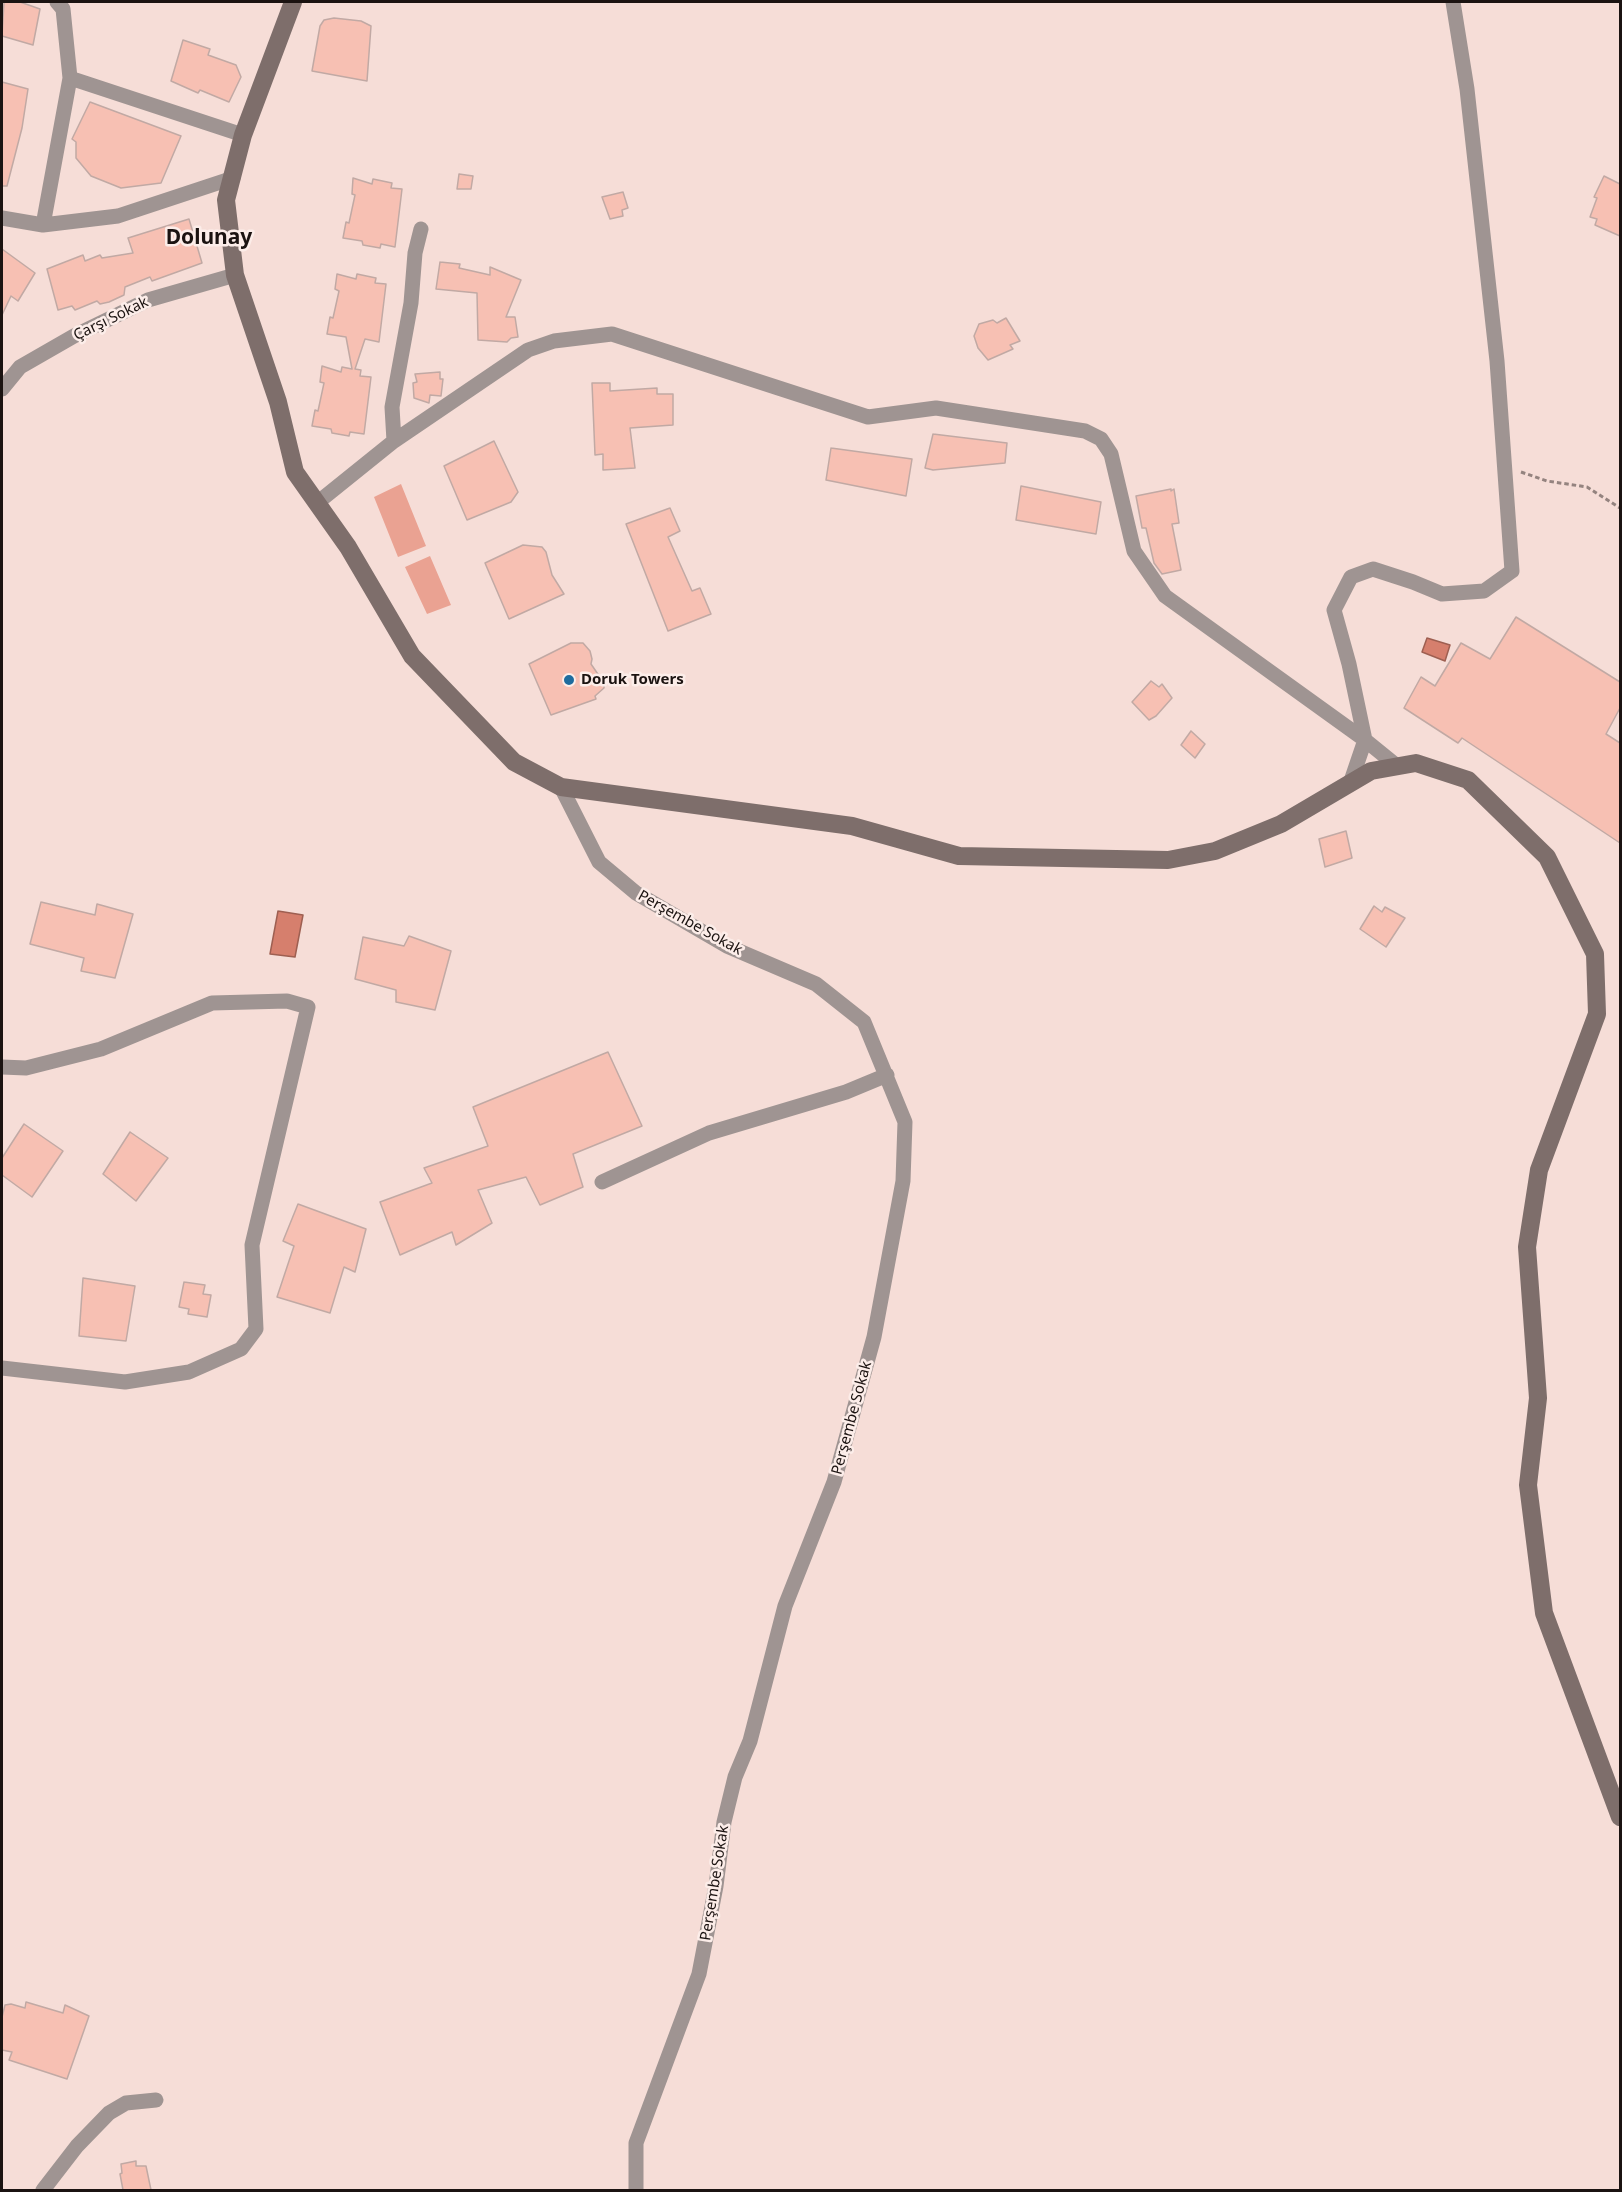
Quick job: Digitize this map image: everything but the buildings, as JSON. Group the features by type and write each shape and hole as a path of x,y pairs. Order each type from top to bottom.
{"street":[{"path":"43,225 70,78 63,9 57,2"},
{"path":"293,2 243,135 226,200 235,275 278,402 295,472 348,547 412,656 514,762 561,787 852,826 959,856 1168,860 1215,851 1281,824 1371,771 1416,763 1468,780 1547,857 1594,954 1597,1014 1539,1170 1527,1247 1538,1398 1528,1485 1544,1613 1620,1817"},
{"path":"1350,784 1365,740 1349,664 1334,610 1351,578 1373,569 1442,594 1484,591 1512,571 1497,361 1469,100 1453,2"},
{"path":"70,78 243,135"},
{"path":"2,218 43,225 118,216 233,178"},
{"path":"394,441 392,407 411,303 415,253 421,229"},
{"name":"Çarşı Sokak","path":"2,389 20,366 74,336 148,300 235,275"},
{"path":"316,503 394,441 528,350 554,340 612,334 868,417 936,408 1085,431 1101,439 1111,454 1134,551 1165,596 1365,740 1396,766"},
{"name":"Perşembe Sokak","path":"561,787 599,862 636,893 728,946 816,984 864,1022 905,1122 903,1181 874,1337 834,1482 785,1606 750,1741 735,1778 724,1822 716,1886 699,1974 636,2143 636,2190"},
{"path":"2,1068 26,1068 101,1049 212,1003 287,1001 308,1007 252,1245 256,1329 241,1349 189,1371 125,1382 2,1368"},
{"path":"602,1182 709,1133 846,1092 887,1075"},
{"path":"43,2190 77,2146 109,2113 126,2103 156,2100"}],"path":[{"path":"1504,462 1547,481 1587,487 1620,508"}],"shaded area":[{"path":"401,484 426,546 398,557 374,497"},
{"path":"430,556 451,605 427,614 405,567"},
{"path":"1427,638 1450,645 1445,661 1422,652"},
{"path":"278,911 303,915 295,957 270,954"}],"place":[{"name":"Doruk Towers","path":"569,680"}],"district":[{"name":"Dolunay","path":"209,238"}]}
